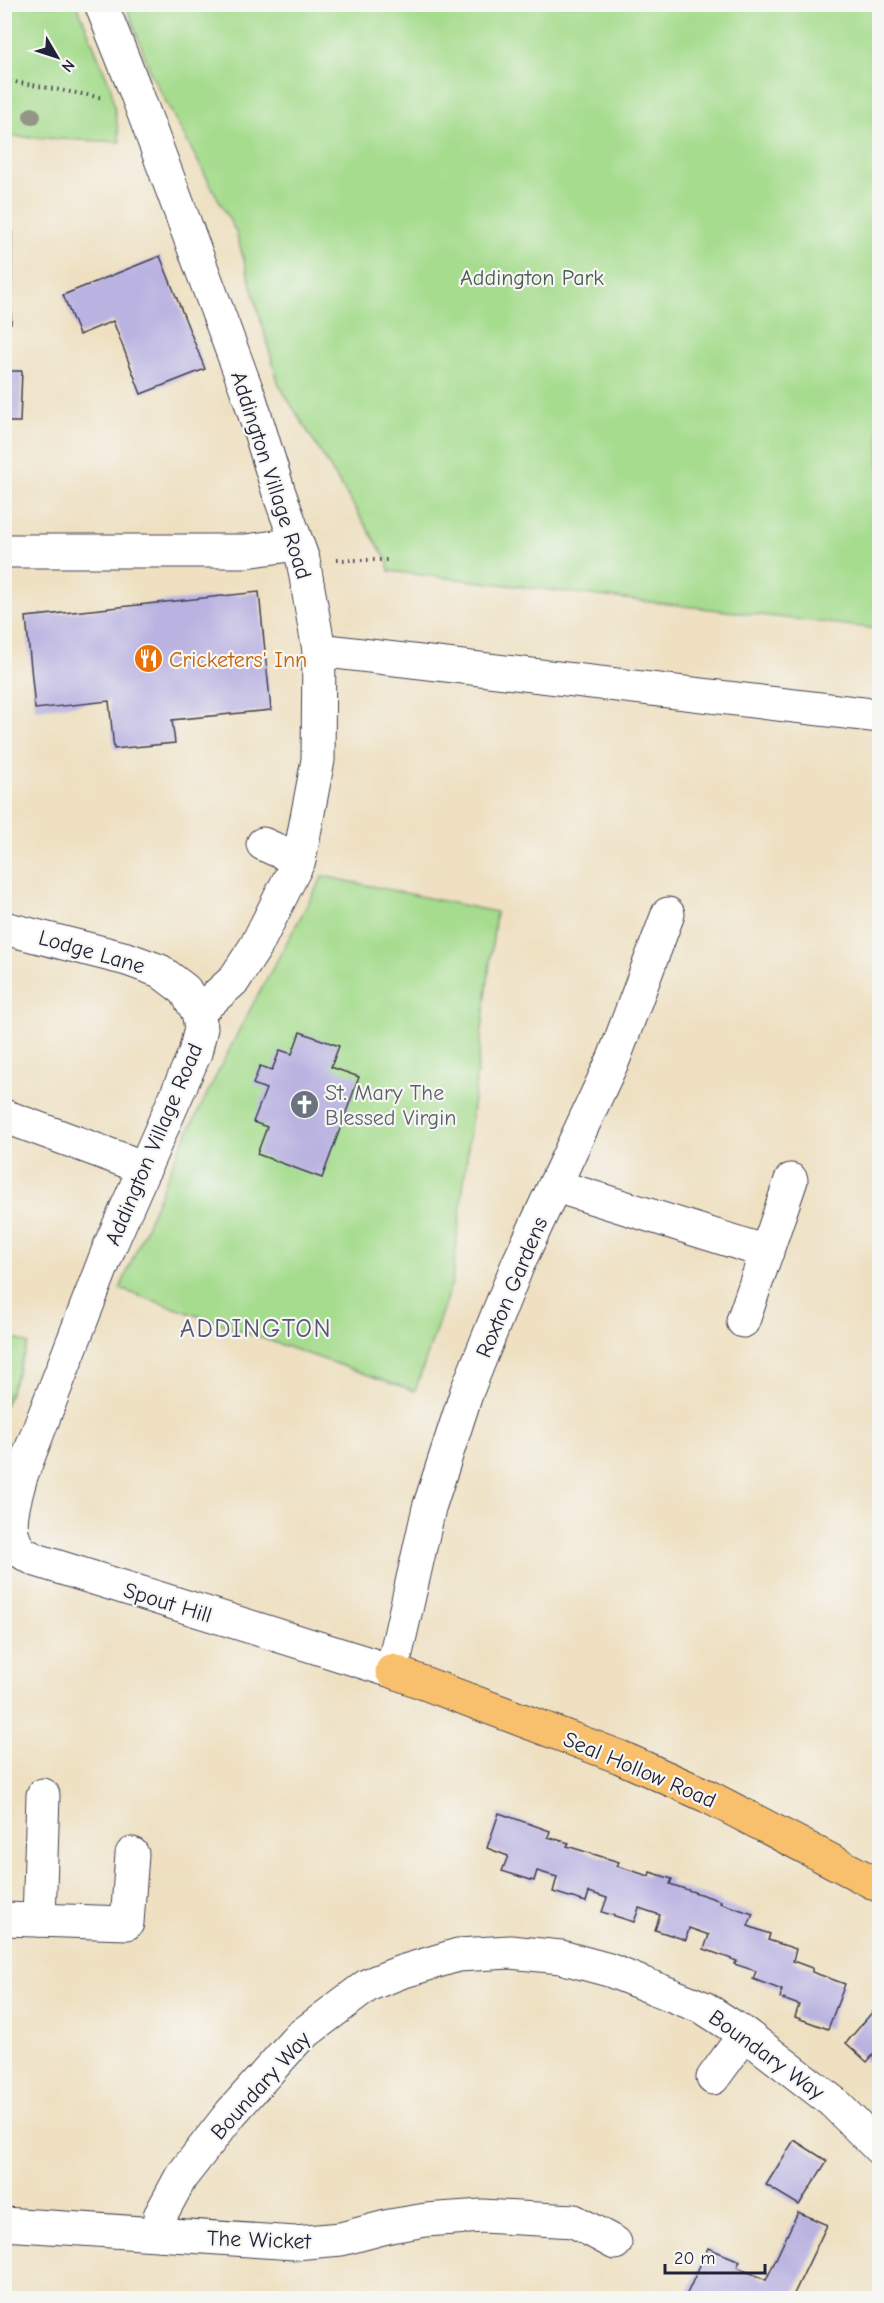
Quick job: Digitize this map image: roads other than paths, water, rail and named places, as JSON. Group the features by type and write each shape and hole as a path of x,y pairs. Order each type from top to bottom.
{"main road":[{"name":"Seal Hollow Road","path":"392,1671 631,1762 707,1796 879,1886"}],"street":[{"name":"Addington Village Road","path":"21,1476 110,1246 195,1053 201,1028 198,1012 234,980 256,946 299,860 318,760 319,650 300,552 250,399 101,4"},
{"path":"4,551 300,552"},
{"path":"319,650 879,716"},
{"path":"263,844 299,860"},
{"name":"Roxton Gardens","path":"392,1671 429,1508 464,1402 518,1264 614,1058 668,914"},
{"name":"Lodge Lane","path":"4,928 128,959 160,970 184,990 198,1012"},
{"path":"4,1116 145,1168"},
{"path":"743,1321 791,1180"},
{"path":"556,1186 767,1252"},
{"name":"Spout Hill","path":"21,1476 11,1516 9,1547 36,1560 392,1671"},
{"path":"39,1920 43,1795"},
{"path":"4,1919 127,1923 132,1854"},
{"name":"Boundary Way","path":"159,2234 160,2216 181,2177 231,2113 298,2038 368,1985 401,1972 458,1955 510,1952 561,1958 609,1970 704,2008 745,2034 833,2102 879,2149"},
{"path":"713,2078 745,2034"},
{"name":"The Wicket","path":"4,2224 295,2243 341,2239 417,2221 482,2216 574,2221 615,2242"}],"place":[{"name":"Cricketers' Inn","path":"148,659"},
{"name":"St. Mary The Blessed Virgin","path":"304,1105"}],"district":[{"name":"ADDINGTON","path":"256,1328"}],"park label":[{"name":"Addington Park","path":"532,277"}]}
